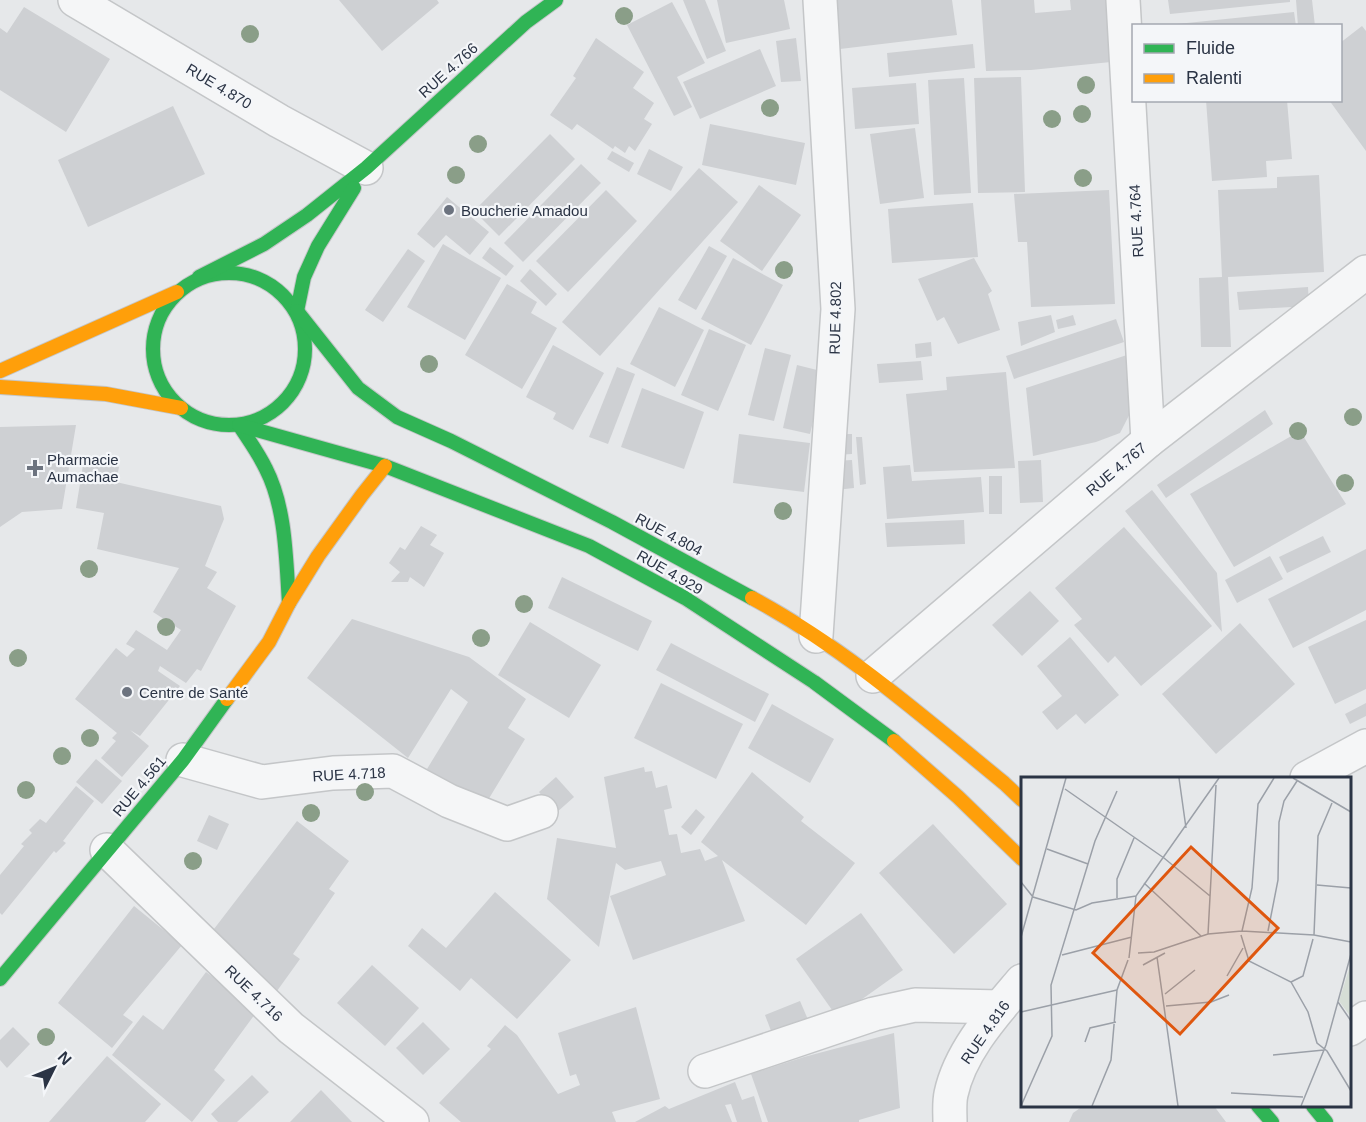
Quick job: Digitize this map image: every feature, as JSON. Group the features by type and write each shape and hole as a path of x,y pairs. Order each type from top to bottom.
{"main road":[{"name":"RUE 4.766","path":"200,277 264,244 307,215 366,168 526,21 556,0"},
{"name":"RUE 4.766","path":"297,311 304,277 318,246 366,168"},
{"path":"0,371 177,292 200,277 221,272 244,273 265,280 283,294 297,311 304,335 305,360 298,384 283,404 262,418 239,425 218,425 198,419 181,408 165,392 156,373 152,351 154,329 163,308 177,292"},
{"name":"RUE 4.804","path":"297,311 358,388 397,417 451,441 612,522 776,611 873,676 1021,798"},
{"path":"0,387 106,394 181,408"},
{"path":"239,425 267,470 280,508 289,603"},
{"name":"RUE 4.929","path":"239,425 385,466 589,546 685,598 814,682 904,749 1021,857"},
{"name":"RUE 4.561","path":"0,979 183,760 269,642 289,603 323,549 385,466"},
{"path":"1259,1107 1272,1122"},
{"path":"1314,1107 1326,1122"}],"street":[{"name":"RUE 4.870","path":"75,0 279,121 366,168"},
{"name":"RUE 4.802","path":"816,636 838,309 820,0"},
{"name":"RUE 4.764","path":"1123,0 1148,441"},
{"name":"RUE 4.767","path":"873,676 1148,441 1366,272"},
{"path":"1308,777 1366,746"},
{"name":"RUE 4.718","path":"183,760 262,782 333,773 393,771 449,801 507,824 541,812"},
{"name":"RUE 4.716","path":"107,850 291,1028 412,1122"},
{"name":"RUE 4.816","path":"950,1122 951,1094 964,1057 1000,1007 1021,983"},
{"path":"705,1071 874,1014 915,1005 1000,1007"},
{"path":"1351,1028 1366,1018"}],"building":[{"path":"339,0 437,0 439,3 382,51"},
{"path":"683,0 705,0 726,51 707,59"},
{"path":"717,0 784,0 790,29 726,43"},
{"path":"834,0 952,0 957,35 840,49"},
{"path":"981,0 1034,0 1035,13 1071,10 1070,0 1108,0 1111,62 1031,70 986,71"},
{"path":"1168,0 1290,0 1290,2 1170,14"},
{"path":"1296,0 1312,0 1315,24 1298,24"},
{"path":"672,2 705,63 677,77 692,107 674,116 627,25"},
{"path":"24,7 110,59 66,132 0,90 0,28 7,33"},
{"path":"1294,12 1296,24 1177,24"},
{"path":"1362,26 1366,31 1366,151 1330,102 1342,102 1342,41"},
{"path":"596,38 644,72 633,88 654,103 644,119 652,124 635,151 629,146 625,153 615,146 613,149 577,124 572,130 550,115 576,78 573,76"},
{"path":"796,38 801,81 781,82 776,41"},
{"path":"973,44 975,68 889,77 887,53"},
{"path":"760,49 776,86 700,119 683,82"},
{"path":"1021,77 1025,192 978,193 974,78"},
{"path":"964,78 971,193 934,195 928,80"},
{"path":"916,83 919,124 855,129 852,88"},
{"path":"1206,102 1287,102 1292,159 1266,161 1267,177 1212,181"},
{"path":"173,106 205,174 88,227 58,160"},
{"path":"710,124 805,143 796,185 702,165"},
{"path":"915,128 924,198 880,204 870,134"},
{"path":"550,134 575,159 499,236 474,211"},
{"path":"649,149 683,167 671,191 637,174"},
{"path":"612,151 634,163 629,172 607,159"},
{"path":"581,164 601,183 523,262 504,243"},
{"path":"699,168 738,202 600,356 562,322"},
{"path":"1319,175 1324,272 1228,277 1231,347 1201,347 1199,278 1222,277 1218,190 1277,188 1277,177"},
{"path":"759,185 801,215 762,271 720,241"},
{"path":"606,190 637,221 568,292 536,261"},
{"path":"1109,190 1115,304 1031,307 1027,242 1018,242 1014,194"},
{"path":"447,197 489,232 470,255 446,235 434,248 417,234"},
{"path":"973,203 978,257 892,263 888,209"},
{"path":"443,244 501,278 465,340 407,307"},
{"path":"709,246 727,256 696,310 678,300"},
{"path":"490,247 514,266 506,276 482,258"},
{"path":"408,249 425,261 383,322 365,310"},
{"path":"733,258 783,285 751,345 701,319"},
{"path":"974,258 992,291 988,294 1000,330 958,344 944,317 937,321 918,279"},
{"path":"530,269 557,294 546,306 520,281"},
{"path":"507,284 537,302 531,313 557,328 522,389 465,355"},
{"path":"1308,287 1309,306 1239,310 1237,292"},
{"path":"659,307 704,330 675,387 630,364"},
{"path":"1051,315 1055,332 1021,346 1018,322"},
{"path":"1073,315 1076,325 1058,329 1056,320"},
{"path":"1116,319 1124,342 1014,379 1006,356"},
{"path":"709,329 746,345 718,411 681,395"},
{"path":"931,342 932,356 916,358 915,344"},
{"path":"553,345 604,373 573,430 553,419 556,413 526,397"},
{"path":"765,348 791,355 774,421 748,415"},
{"path":"1130,354 1140,394 1120,433 1096,442 1033,456 1026,388"},
{"path":"921,361 923,380 879,383 877,364"},
{"path":"797,365 825,372 810,434 783,428"},
{"path":"617,367 635,374 608,444 589,437"},
{"path":"1006,372 1015,468 914,472 906,394 947,390 946,377"},
{"path":"642,388 704,412 684,469 621,447"},
{"path":"1265,410 1273,424 1166,498 1157,485"},
{"name":"Pharmacie Aumachae","path":"76,425 62,509 22,512 0,527 0,427"},
{"path":"1300,431 1346,504 1234,567 1190,494"},
{"path":"739,434 810,443 804,492 733,483"},
{"path":"834,434 852,434 852,454 835,455"},
{"path":"856,437 862,437 866,484 860,485"},
{"path":"84,459 119,467 116,482 221,506 224,519 205,566 217,572 207,588 236,606 201,671 197,669 186,683 160,666 158,671 180,686 140,736 130,730 149,746 122,777 101,758 116,741 112,738 117,733 75,699 116,648 127,657 135,649 126,644 136,630 167,650 181,630 153,612 179,568 97,549 104,513 76,508"},
{"path":"852,460 854,488 836,490 834,461"},
{"path":"1041,460 1043,502 1020,503 1018,461"},
{"path":"910,465 912,481 981,477 984,512 887,519 883,467"},
{"path":"989,476 1002,476 1002,514 989,514"},
{"path":"1152,490 1217,573 1222,632 1125,511"},
{"path":"964,520 965,544 887,547 885,523"},
{"path":"421,526 437,535 430,545 444,553 424,587 410,577 408,582 391,582 400,572 389,563 400,547 405,550"},
{"path":"1124,527 1212,626 1141,686 1115,656 1108,663 1074,625 1082,619 1055,588"},
{"path":"1323,536 1331,552 1287,573 1279,557"},
{"path":"1366,549 1366,610 1293,648 1268,599"},
{"path":"1270,556 1283,579 1237,603 1225,580"},
{"path":"562,577 652,621 638,651 548,608"},
{"path":"1030,591 1059,621 1022,656 992,625"},
{"path":"352,619 469,657 526,699 508,728 525,739 485,805 427,769 468,702 451,689 408,758 307,678"},
{"path":"1366,620 1366,689 1335,704 1308,647"},
{"path":"530,622 601,665 569,718 498,675"},
{"path":"1240,623 1295,684 1216,754 1162,694"},
{"path":"1070,637 1119,695 1085,724 1076,714 1057,730 1042,712 1062,696 1037,666"},
{"path":"671,643 769,694 755,722 656,670"},
{"path":"661,683 743,724 716,779 634,738"},
{"path":"1366,703 1366,716 1350,724 1345,714"},
{"path":"772,704 834,739 810,783 748,748"},
{"path":"96,759 122,781 102,804 76,782"},
{"path":"644,767 645,772 652,771 656,788 667,785 672,808 664,810 669,835 677,834 681,853 700,849 705,861 718,856 701,842 752,772 804,817 801,821 855,863 806,925 722,860 745,921 633,960 610,896 666,875 661,861 625,870 616,863 599,947 547,899 557,838 616,848 604,777"},
{"path":"556,777 574,797 556,813 539,792"},
{"path":"76,786 94,801 63,841 66,843 56,853 54,851 2,915 0,913 0,875 24,846 21,844 32,833 29,830 40,819 46,823"},
{"path":"696,809 705,817 691,835 681,827"},
{"path":"209,815 229,824 217,850 197,841"},
{"path":"297,821 349,861 329,889 335,893 293,954 300,959 277,991 204,942"},
{"path":"933,824 1007,904 954,954 879,873"},
{"path":"495,892 571,960 517,1019 471,978 460,991 408,946 422,928 446,948"},
{"path":"134,906 182,945 123,1015 133,1022 112,1048 58,1003"},
{"path":"861,913 903,970 837,1017 796,959"},
{"path":"372,965 419,1008 385,1046 337,1003"},
{"path":"206,972 258,1010 214,1070 225,1080 192,1122 112,1055 143,1015 163,1030"},
{"path":"800,1001 809,1022 773,1036 765,1015"},
{"path":"636,1007 660,1099 612,1112 616,1122 461,1122 439,1103 491,1049 487,1046 505,1025 517,1035 558,1094 580,1085 576,1074 570,1076 558,1033"},
{"path":"423,1022 450,1049 423,1075 396,1048"},
{"path":"13,1027 30,1044 7,1068 0,1060 0,1040"},
{"path":"894,1033 900,1108 859,1120 859,1122 768,1122 751,1074"},
{"path":"107,1056 161,1104 145,1122 49,1122"},
{"path":"252,1075 269,1092 237,1122 218,1122 211,1114"},
{"path":"735,1082 742,1100 754,1096 762,1122 737,1122 731,1104 725,1105 732,1122 635,1122 665,1106 669,1109"},
{"path":"321,1090 352,1122 290,1122"},
{"path":"1082,1107 1215,1107 1226,1122 1069,1122 1073,1113"}],"traffic: fast":[{"path":"199,277 264,244 307,215 366,168 526,22 556,0"},
{"path":"297,311 304,277 318,246 354,188"},
{"path":"229,273 258,278 283,295 300,320 305,349 300,378 283,403 258,420 229,425 200,420 175,403 158,378 153,349 158,320 175,295 200,278 229,273"},
{"path":"297,311 358,388 397,417 451,441 612,522 752,598"},
{"path":"239,425 263,463 278,500 286,552 289,603"},
{"path":"239,425 385,466 589,546 685,598 814,682 894,741"},
{"path":"0,979 183,760 227,699"},
{"path":"1259,1107 1272,1122"},
{"path":"1314,1107 1326,1122"}],"traffic: slow":[{"path":"0,371 177,292"},
{"path":"0,387 106,394 181,408"},
{"path":"227,699 269,642 289,603 318,556 385,466"},
{"path":"752,598 819,639 882,684 1021,799"},
{"path":"894,741 958,797 1021,858"}],"place":[{"name":"Boucherie Amadou","path":"449,210"},
{"name":"Pharmacie Aumachae","path":"35,468"},
{"name":"Centre de Santé","path":"127,692"}]}
